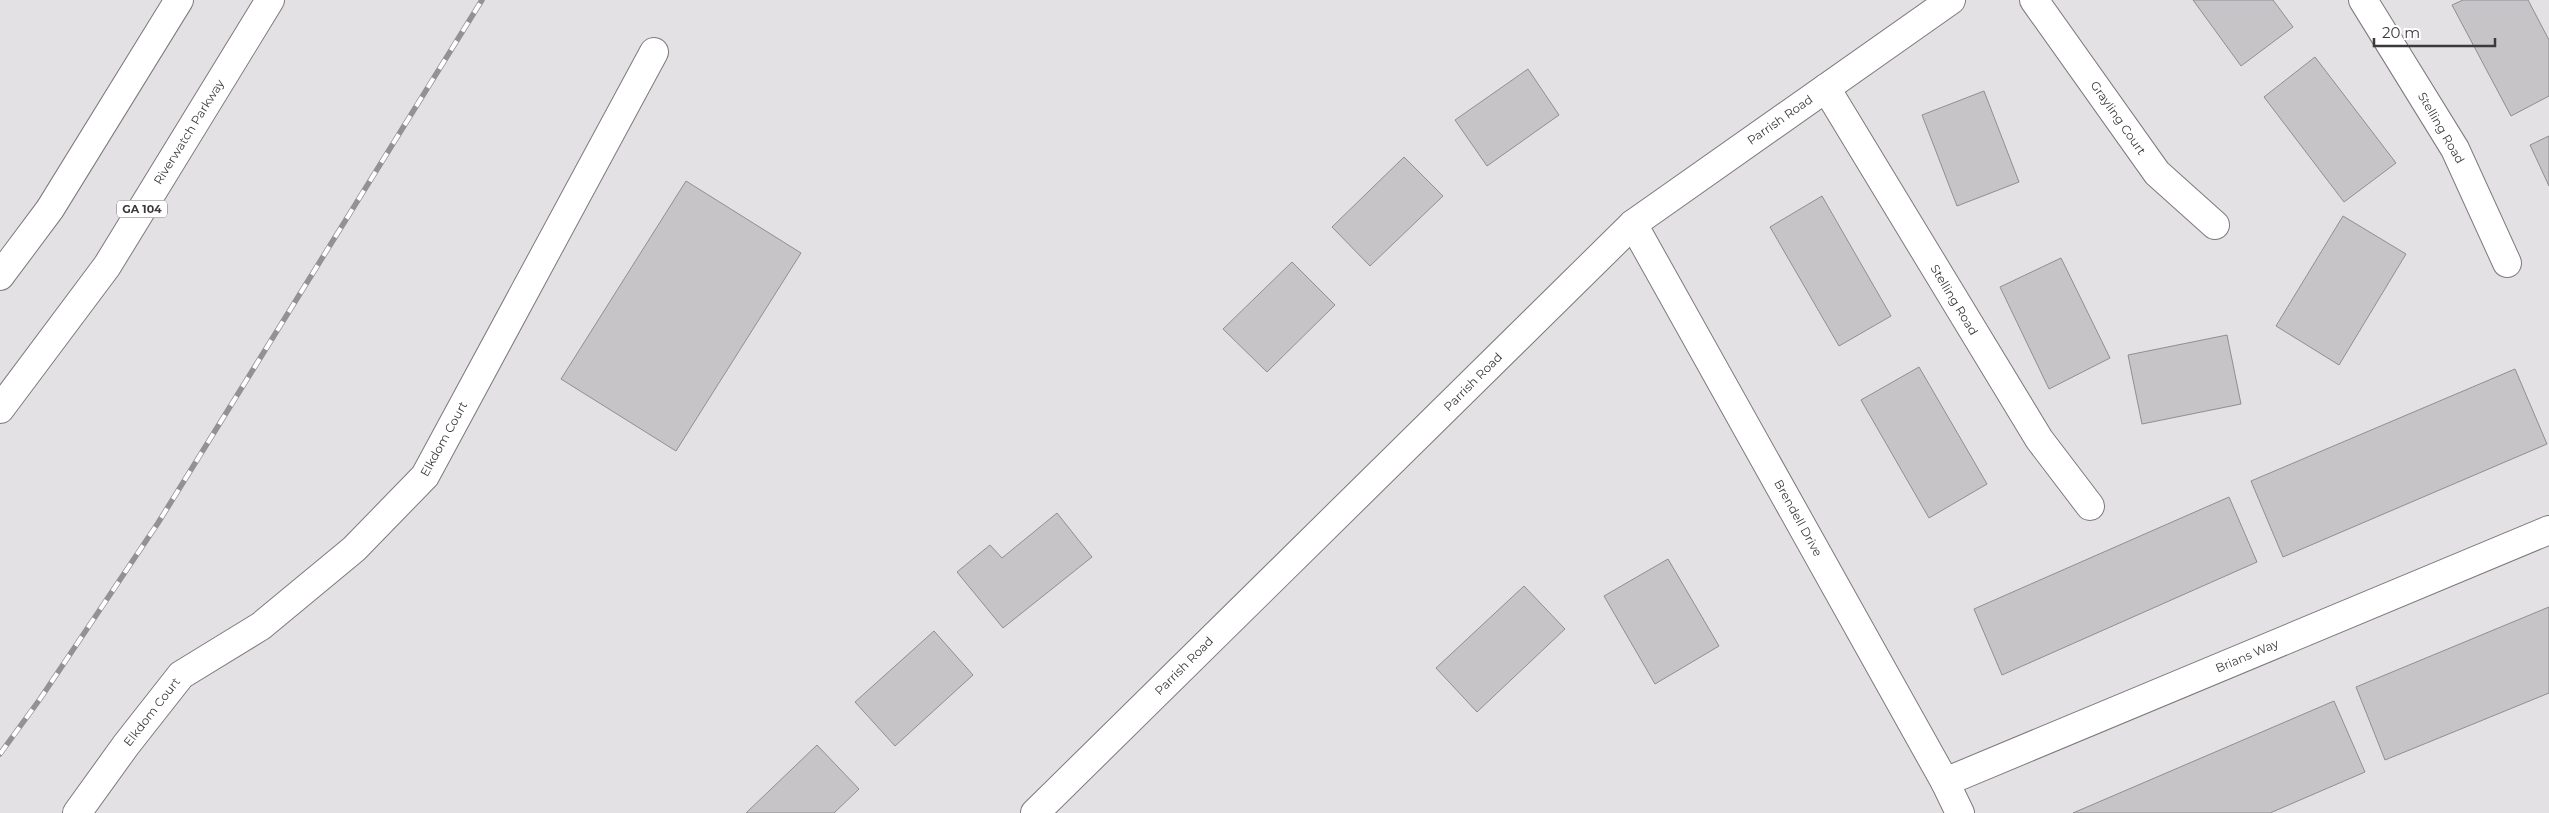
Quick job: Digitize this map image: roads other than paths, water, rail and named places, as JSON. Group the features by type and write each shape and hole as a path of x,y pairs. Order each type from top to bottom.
{"street":[{"path":"0,276 50,209 179,0"},
{"name":"Riverwatch Parkway","path":"0,408 107,266 270,0"},
{"name":"Parrish Road","path":"1035,813 1633,224 1951,0"},
{"name":"Grayling Court","path":"2034,0 2156,173 2215,225"},
{"name":"Stelling Road","path":"2362,0 2455,149 2507,263"},
{"name":"Elkdom Court","path":"78,813 126,745 181,676 261,626 354,549 425,476 654,52"},
{"name":"Stelling Road","path":"1826,88 2039,439 2090,506"},
{"name":"Brendell Drive","path":"1633,224 1945,782 1960,813"},
{"name":"Brians Way","path":"1945,782 2549,530"}],"railway":[{"path":"0,754 40,699 158,523 482,0"}]}
